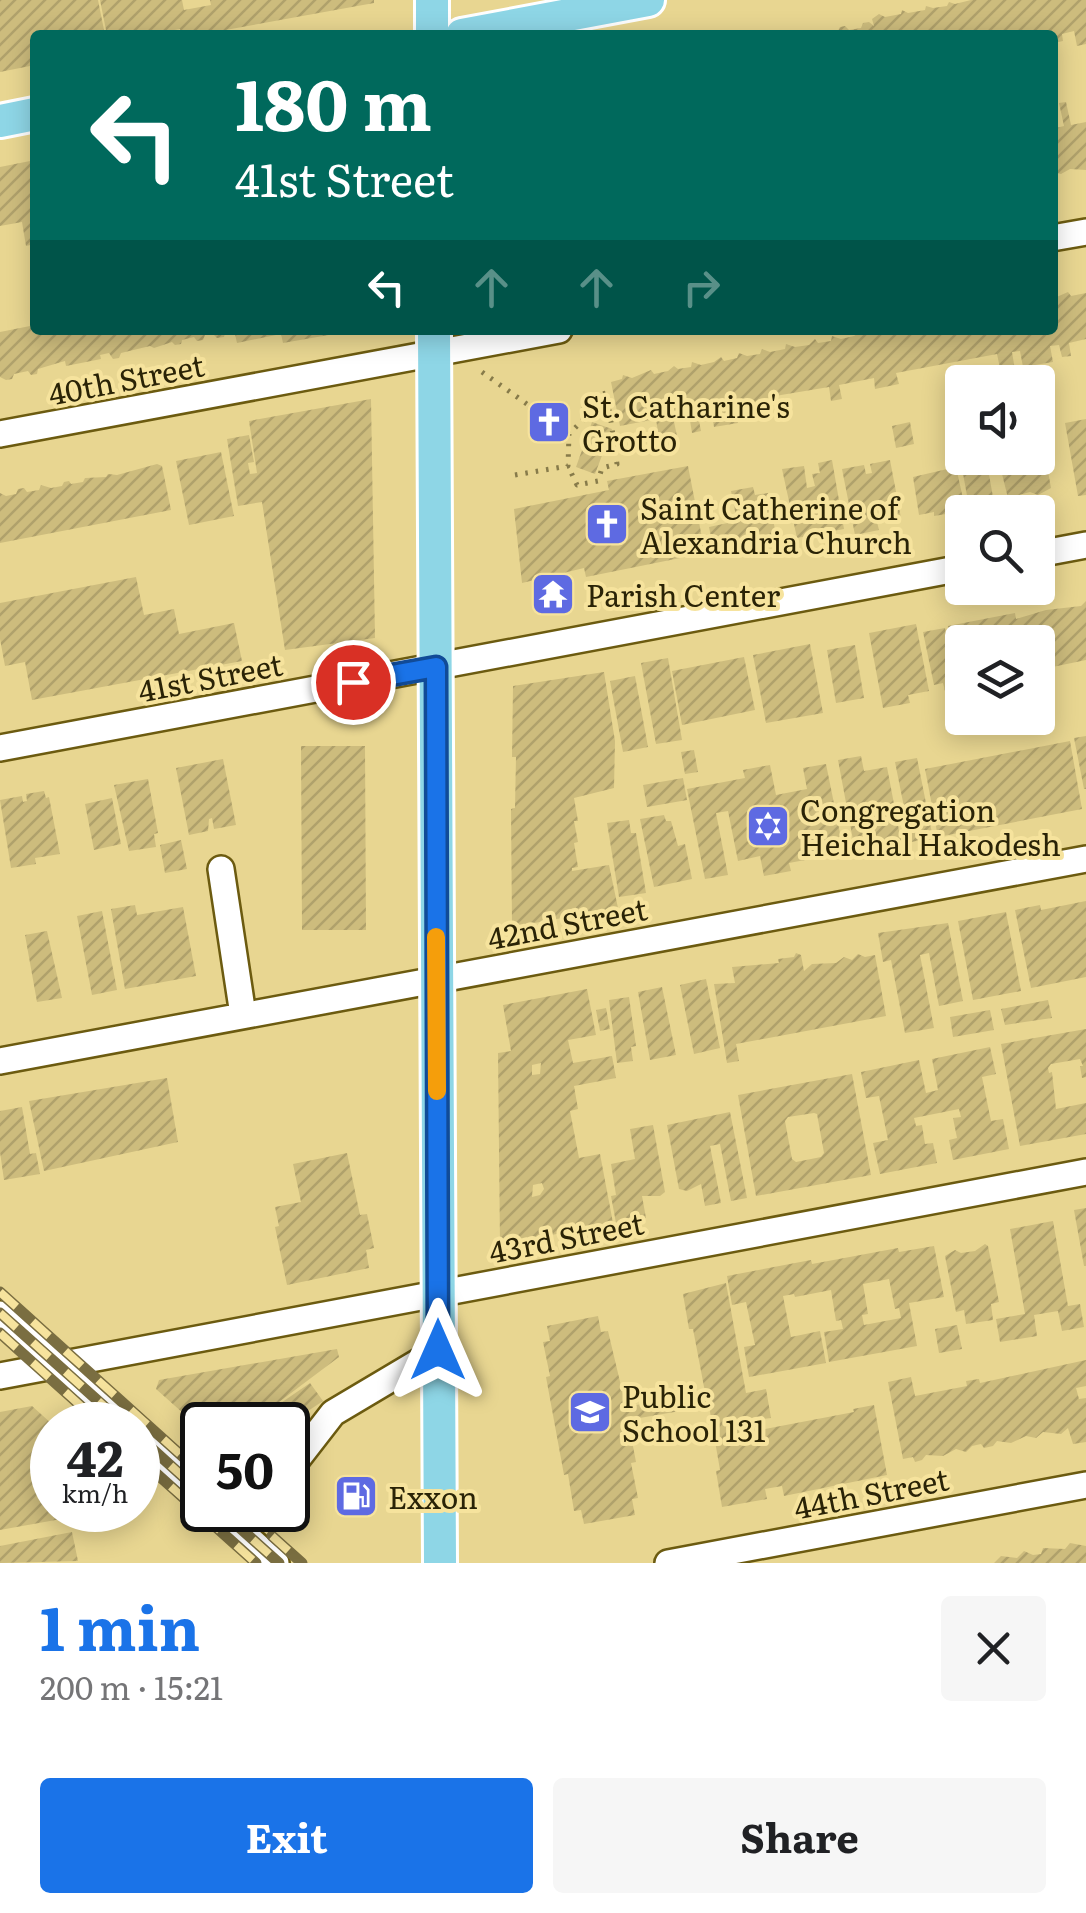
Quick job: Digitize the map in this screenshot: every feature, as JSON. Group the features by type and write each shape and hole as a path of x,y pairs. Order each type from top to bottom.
{"main road":[{"path":"432,0 432,30"},
{"path":"489,30 648,0"},
{"path":"0,121 30,115"},
{"path":"434,342 440,1563"}],"street":[{"path":"1058,237 1086,232"},
{"name":"40th Street","path":"0,434 434,342 506,335"},
{"path":"1055,551 1086,545"},
{"name":"41st Street","path":"0,748 945,571"},
{"name":"42nd Street","path":"0,1061 1086,859"},
{"path":"221,870 243,1016"},
{"name":"43rd Street","path":"0,1376 1086,1172"},
{"path":"0,1314 97,1402"},
{"path":"310,1443 333,1413 438,1350"},
{"path":"160,1458 180,1476"},
{"name":"44th Street","path":"668,1563 1086,1485"},
{"path":"241,1532 276,1563"}],"path":[{"path":"482,372 569,434"},
{"path":"608,394 617,464 602,468 598,481 577,485 568,466 569,434 583,420 584,397 608,394"},
{"path":"515,476 568,466"}],"building":[{"path":"0,0 98,0 104,30 30,30 30,66 0,72"},
{"path":"100,0 182,0 184,10 211,5 210,0 374,0 226,30 106,30"},
{"path":"971,0 1086,0 1086,44 1077,46 1074,31 1062,34 1063,41 1058,42 1058,30 849,30 869,22 874,26 872,19 879,14 885,17 901,14 902,10 908,13 925,10 926,6"},
{"path":"1066,102 1071,125 1086,122 1086,170 1058,173 1058,128 1064,126 1059,103"},
{"path":"30,161 30,245 26,246 22,222 0,226 0,167"},
{"path":"1068,292 1071,296 1086,293 1086,339 1069,343 1071,356 1062,357 1059,345 1050,346 1053,362 1023,365 1020,351 1012,352 1014,365 999,365 997,354 896,373 899,384 875,389 874,378 839,385 842,399 831,401 829,387 781,395 759,400 761,413 737,418 738,423 714,427 711,409 697,411 701,431 692,433 689,414 673,417 677,436 659,439 656,419 620,426 611,382 623,375 632,378 651,370 654,374 674,366 691,367 692,362 701,365 721,357 724,361 737,358 739,353 747,356 760,354 762,349 785,349 786,344 795,347 809,345 815,339 818,343 831,341 832,336 841,339 855,335 1058,335 1058,296"},
{"path":"30,326 30,335 205,335 203,340 194,337 182,340 181,344 172,342 121,353 119,358 113,359 109,353 100,355 101,359 66,366 65,361 38,369 37,374 28,371 6,380 0,377 0,332"},
{"path":"235,335 276,335 237,343"},
{"path":"281,335 329,335 283,343"},
{"path":"371,399 375,638 285,650 262,502 238,506 227,439 249,435 254,462 248,463 250,474 257,473 249,421"},
{"path":"1086,419 1086,495 1078,496 1065,423"},
{"path":"592,422 612,429 595,474 576,467"},
{"path":"910,422 914,444 896,448 892,426"},
{"path":"221,452 234,516 189,525 176,461"},
{"path":"832,460 844,529 797,538 782,469 804,466 807,488 815,486 812,474 820,473 818,463"},
{"path":"890,460 901,518 877,522 879,530 855,535 842,469 864,465 866,474 872,473 870,464"},
{"path":"162,466 171,510 0,543 0,493 6,496 16,494 18,489 27,492 39,490 41,485 62,486 64,482 83,482 85,478 117,475"},
{"name":"Saint Catherine of Alexandria Church","path":"688,466 705,553 586,577 584,568 522,583 514,509 609,490 607,481"},
{"path":"945,470 945,475 958,475 962,495 945,495 945,514 919,515 913,477"},
{"path":"963,475 989,475 993,495 967,495"},
{"path":"1002,475 1049,475 1051,488 1038,495 1007,495"},
{"path":"753,487 755,495 768,493 778,545 715,557 709,527 737,521 731,491"},
{"path":"136,577 144,615 174,609 179,634 234,623 242,661 32,700 25,662 5,666 0,603"},
{"path":"1086,601 1086,660 1055,666 1055,625 953,625 1015,613 1016,619 1081,606"},
{"path":"916,624 929,691 908,695 910,703 883,708 869,633"},
{"path":"945,628 945,691 943,683 934,685 923,632"},
{"path":"810,644 823,713 766,723 753,655"},
{"path":"855,645 864,698 836,703 827,650"},
{"path":"744,657 755,710 682,725 672,671"},
{"path":"668,658 682,740 656,744 641,663"},
{"path":"604,672 615,741 614,788 574,798 578,867 572,871 609,865 618,908 512,927 511,809 515,808 516,757 512,757 513,686"},
{"path":"635,676 648,747 623,752 610,681"},
{"path":"1086,736 1086,789 1084,789 1074,738"},
{"path":"1070,741 1082,809 938,837 925,769"},
{"path":"301,746 365,746 366,930 302,930"},
{"path":"694,750 698,772 685,774 681,752"},
{"path":"861,756 864,771 887,767 901,841 878,846 876,835 853,840 838,760"},
{"path":"917,758 933,838 911,842 895,762"},
{"path":"223,759 236,825 214,829 212,818 208,831 189,835 176,768"},
{"path":"826,764 842,843 819,848 821,857 789,863 791,871 764,876 760,856 738,861 728,811 716,813 728,875 705,879 687,789 745,778 743,770 770,765 776,795 807,789 803,768"},
{"path":"683,778 687,800 647,807 643,785"},
{"path":"148,779 158,833 154,834 156,847 129,851 114,785"},
{"path":"44,791 49,797 60,854 35,858 36,864 11,868 0,800 22,796 23,802 27,801 26,794"},
{"path":"112,798 121,844 94,850 85,804"},
{"path":"664,815 666,821 671,821 678,846 685,844 692,879 654,887 640,819"},
{"path":"629,820 631,833 636,833 646,893 619,897 607,823"},
{"path":"181,840 187,869 165,873 160,845"},
{"path":"1086,901 1086,977 1031,988 1015,910 1040,905 1041,910"},
{"path":"135,905 137,915 183,907 196,976 125,989 111,909"},
{"path":"102,911 117,990 92,995 77,916"},
{"path":"1006,912 1021,991 973,1000 958,921"},
{"path":"948,923 963,1001 939,1006 929,953 920,955 934,1028 905,1033 891,960 883,962 878,933"},
{"path":"47,931 62,998 37,1002 25,935"},
{"path":"796,953 801,955 804,971 812,964 836,963 844,957 852,960 858,954 875,955 886,1016 736,1044 739,1061 727,1063 714,984 735,983 732,967 779,963 778,959 794,957"},
{"path":"706,979 720,1048 694,1054 680,985"},
{"path":"662,987 676,1055 650,1060 638,992"},
{"path":"587,989 596,1035 568,1040 573,1063 612,1056 616,1078 574,1086 578,1109 570,1111 579,1158 600,1154 613,1223 500,1245 498,1053 511,1051 503,1005","holes":["541,1063 540,1074 532,1075 532,1065","542,1183 540,1195 532,1197 533,1185"]},
{"path":"629,997 636,1046 631,1047 633,1061 617,1063 609,1000"},
{"path":"1048,1000 1052,1018 1005,1025 1001,1009"},
{"path":"606,1008 610,1029 600,1031 596,1010"},
{"path":"990,1010 994,1030 953,1037 950,1017"},
{"path":"1086,1029 1086,1077 1082,1078 1080,1059 1051,1064 1048,1068 1052,1072 1056,1109 1086,1103 1086,1134 1020,1146 1001,1044"},
{"path":"990,1047 996,1074 982,1077 991,1121 1003,1119 1009,1149 953,1160 949,1140 957,1138 953,1118 961,1117 959,1109 914,1118 916,1126 922,1125 925,1144 933,1143 937,1163 880,1174 873,1143 888,1140 879,1096 866,1098 861,1072 919,1060 926,1093 938,1090 932,1059"},
{"path":"852,1074 871,1175 756,1196 738,1095","holes":["817,1114 824,1153 796,1162 792,1159 785,1121 788,1117"]},
{"path":"167,1078 178,1142 44,1171 29,1101"},
{"path":"22,1107 30,1154 36,1153 40,1174 4,1180 0,1111"},
{"path":"730,1112 747,1198 731,1201 720,1144 710,1146 721,1203 705,1206 701,1184 687,1191 679,1189 667,1125"},
{"path":"653,1125 665,1192 660,1196 642,1196 646,1218 616,1223 611,1164 635,1159 630,1129"},
{"path":"347,1153 360,1215 367,1214 374,1248 366,1250 369,1268 287,1285 275,1227 279,1226 275,1207 301,1202 293,1164"},
{"path":"1086,1208 1086,1266 1084,1266 1074,1210"},
{"path":"1053,1221 1068,1306 1080,1304 1084,1327 1062,1331 1058,1311 1034,1315 1037,1336 1000,1342 996,1319 1025,1314 1010,1229"},
{"path":"985,1244 999,1302 991,1304 993,1320 966,1324 964,1310 956,1312 945,1256 955,1250 975,1251"},
{"path":"934,1246 944,1297 909,1303 917,1346 829,1362 824,1332 843,1329 841,1320 836,1321 831,1290 783,1296 791,1337 820,1331 826,1363 749,1377 744,1347 755,1345 746,1302 732,1305 727,1276 811,1260 812,1264 898,1248 899,1252","holes":["889,1279 895,1309 899,1308 901,1318 864,1325 862,1315 868,1314 863,1284"]},
{"path":"726,1283 746,1393 766,1389 771,1418 763,1419 765,1429 874,1405 887,1475 784,1496 782,1486 765,1489 767,1499 722,1507 709,1406 628,1420 636,1462 631,1463 638,1498 632,1499 635,1515 584,1524 581,1510 574,1511 568,1474 564,1475 546,1377 550,1376 543,1342 550,1341 547,1326 598,1316 601,1332 608,1331 626,1407 705,1392 683,1294"},
{"path":"957,1325 962,1349 939,1353 935,1329"},
{"path":"337,1349 339,1357 279,1402 180,1402 180,1410 156,1389 159,1380"},
{"path":"1086,1360 1086,1386 1076,1388 1079,1399 1086,1398 1086,1442 1073,1444 1068,1428 1061,1434 1043,1432 1036,1438 1026,1436 1011,1443 997,1441 984,1448 981,1444 972,1446 966,1452 956,1449 943,1456 926,1455 915,1462 913,1457 903,1459 888,1382 911,1377 915,1396 967,1386 966,1381 979,1379 980,1383"},
{"path":"310,1383 323,1401 310,1410 310,1402 282,1402"},
{"path":"30,1406 30,1525 0,1530 0,1412"},
{"path":"72,1532 78,1561 0,1563 0,1546"},
{"path":"1070,1543 1086,1546 1086,1563 994,1563 1001,1556 1017,1558 1024,1551 1041,1554 1043,1548 1065,1549"}],"railway":[{"path":"0,1292 180,1454"},
{"path":"0,1313 99,1402"},
{"path":"0,1333 76,1402"},
{"path":"160,1456 180,1474"},
{"path":"160,1477 256,1563"},
{"path":"244,1532 279,1563"},
{"path":"272,1536 302,1563"}],"slow traffic":[{"path":"436,937 437,1091"}],"place":[{"name":"St. Catharine's Grotto","path":"549,422"},
{"name":"Saint Catherine of Alexandria Church","path":"607,524"},
{"name":"Parish Center","path":"553,594"},
{"name":"Congregation Heichal Hakodesh","path":"768,826"},
{"name":"Public School 131","path":"590,1412"},
{"name":"Exxon","path":"356,1496"}],"route":[{"path":"353,682 436,667 438,1350"}]}
